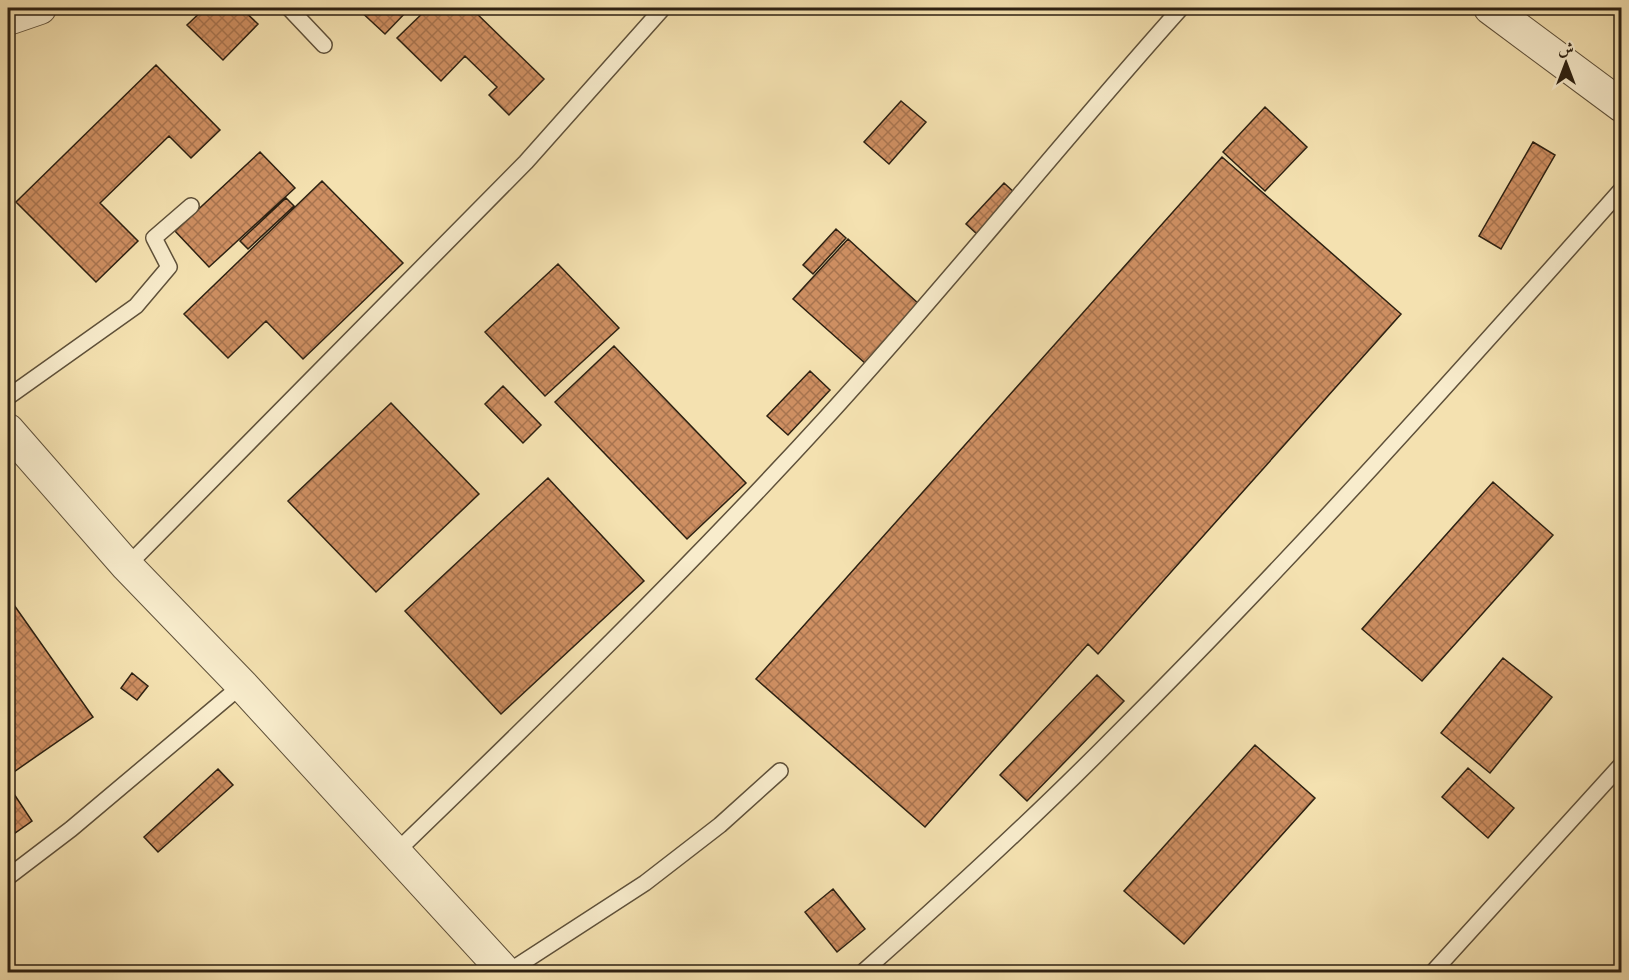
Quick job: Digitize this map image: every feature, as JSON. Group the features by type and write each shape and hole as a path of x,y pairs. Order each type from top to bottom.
{"street":[{"path":"8,19 40,8"},
{"path":"1490,8 1622,106"},
{"path":"8,430 127,566 242,685 506,972"}],"lane":[{"path":"289,8 324,45"},
{"path":"127,566 526,162 663,8"},
{"path":"395,853 618,636 823,421 981,243 1181,8"},
{"path":"863,972 938,905 1115,737 1336,506 1622,189"},
{"path":"8,397 136,306 169,267 154,238 191,206"},
{"path":"8,877 71,829 242,685"},
{"path":"1433,972 1622,764"},
{"path":"506,972 645,883 720,825 780,771"}],"building":[{"path":"205,8 241,8 258,24 223,60 187,25"},
{"path":"357,8 410,8 385,34"},
{"path":"428,8 471,8 544,79 509,115 489,95 497,87 465,56 441,81 397,38"},
{"path":"156,65 220,130 191,158 169,136 100,203 138,241 96,282 16,202"},
{"path":"901,101 926,122 889,164 864,142"},
{"path":"1265,107 1307,147 1265,191 1223,152"},
{"path":"1533,142 1555,155 1501,249 1479,236"},
{"path":"260,152 295,188 209,267 175,231"},
{"path":"1222,157 1401,314 1098,654 1088,644 925,827 756,679"},
{"path":"322,181 403,263 303,359 266,321 228,358 184,314"},
{"path":"1004,183 1016,194 978,235 966,224"},
{"path":"286,198 294,206 248,249 240,241"},
{"path":"836,229 846,238 813,274 803,265"},
{"path":"848,239 920,305 866,364 793,299"},
{"path":"558,264 619,328 545,396 485,332"},
{"path":"614,346 746,483 687,539 555,402"},
{"path":"810,371 830,390 788,435 767,416"},
{"path":"503,386 541,425 523,443 485,404"},
{"path":"391,403 479,494 376,592 288,501"},
{"path":"548,478 644,581 501,714 405,611"},
{"path":"1493,482 1553,535 1422,681 1362,629"},
{"path":"14,605 93,717 8,776 8,610"},
{"path":"1503,658 1552,697 1490,773 1441,733"},
{"path":"132,673 148,686 137,700 121,688"},
{"path":"1097,675 1124,701 1027,801 1000,775"},
{"path":"1255,745 1315,798 1184,944 1124,891"},
{"path":"1468,768 1514,808 1488,838 1442,797"},
{"path":"218,769 233,785 158,852 144,837"},
{"path":"8,785 32,821 8,838"},
{"path":"833,889 865,929 837,952 805,912"}]}
